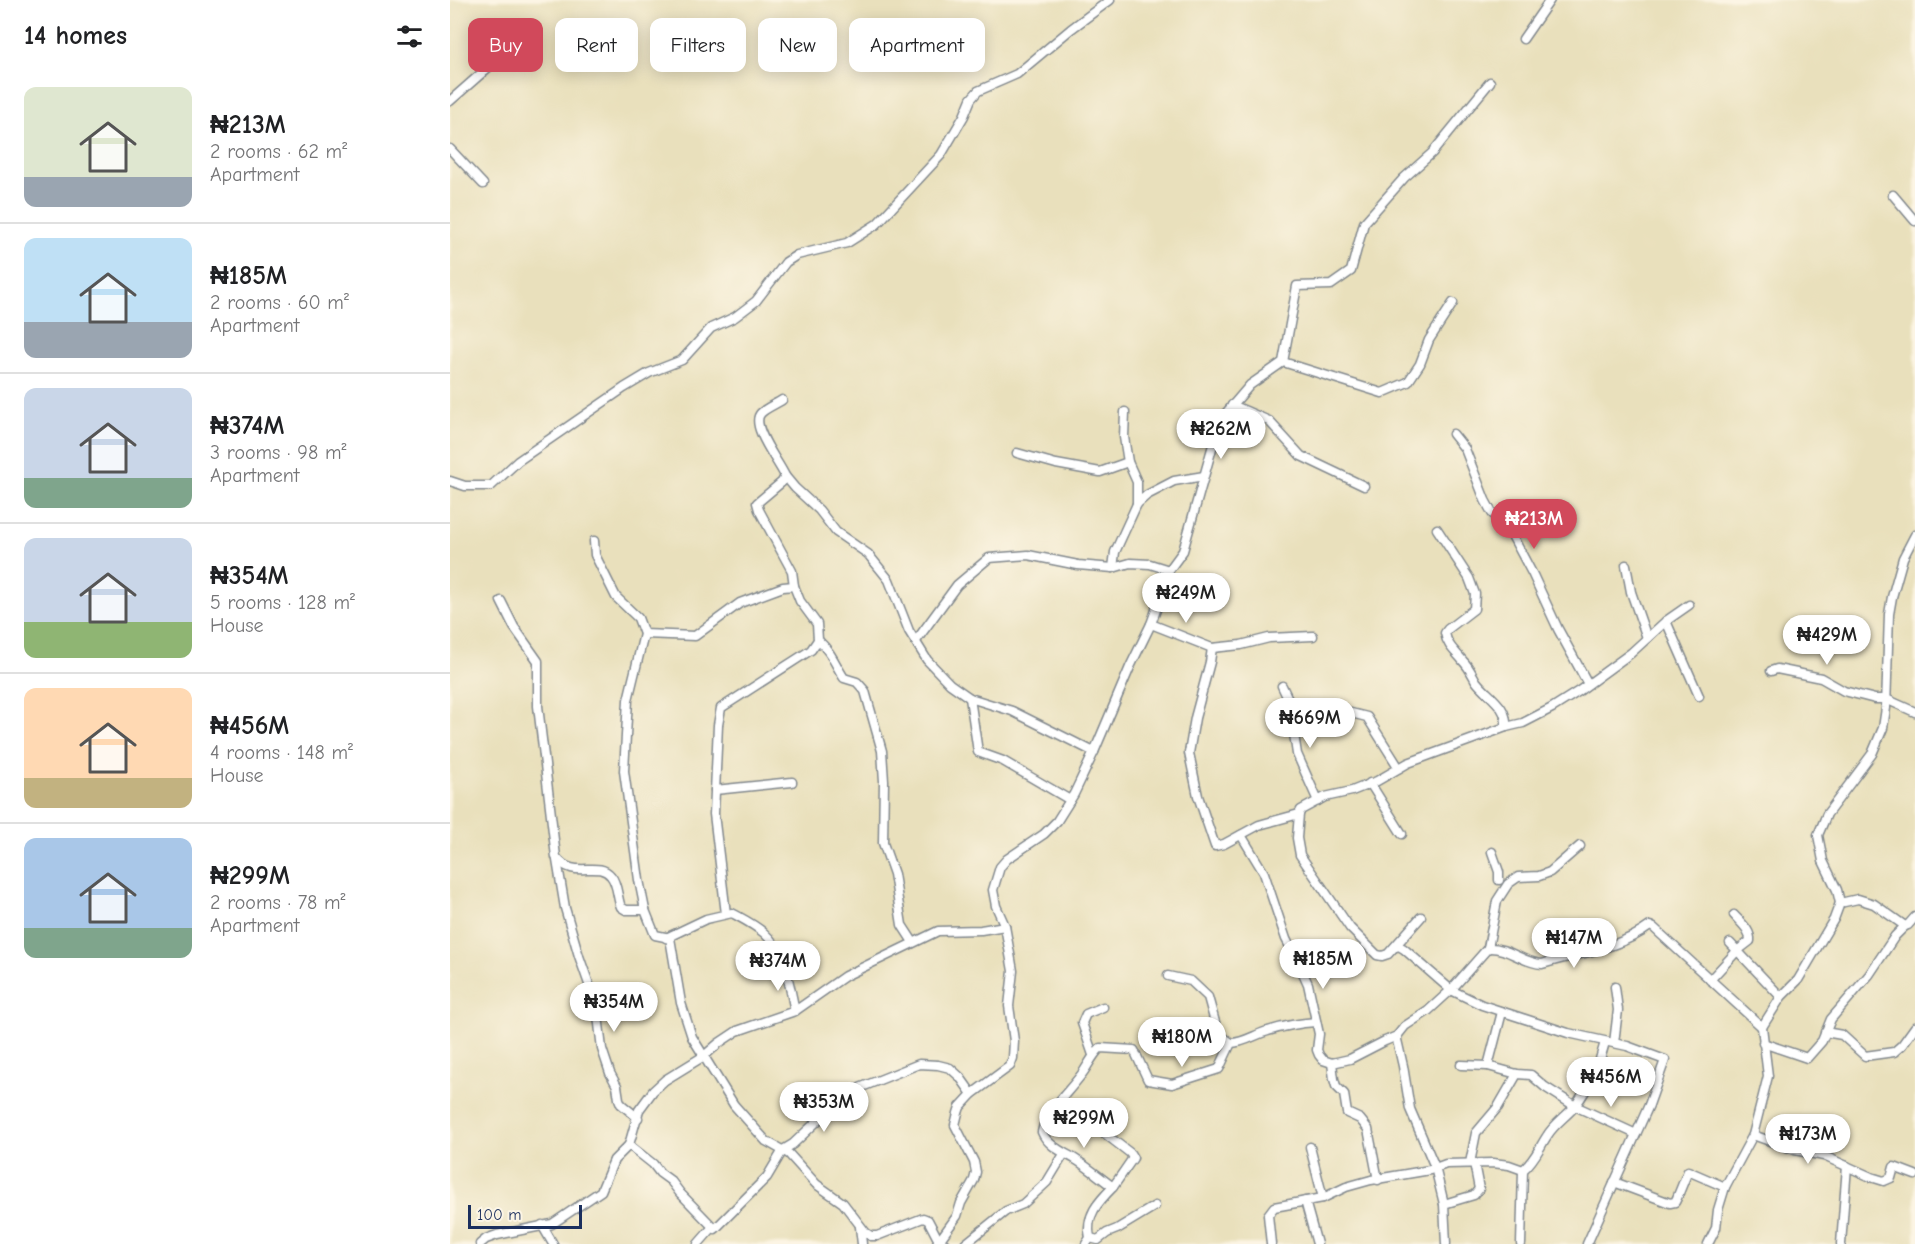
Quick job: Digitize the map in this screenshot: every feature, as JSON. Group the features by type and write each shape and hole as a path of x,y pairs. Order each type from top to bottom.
{"street":[{"path":"450,481 465,486 490,486 518,461 624,388 649,373 682,360 711,328 735,316 756,301 786,262 797,255 848,243 869,230 941,155 964,116 971,99 978,91 1017,74 1110,0"},
{"path":"1523,39 1550,0"},
{"path":"450,100 483,72"},
{"path":"940,1243 957,1216 976,1173 974,1162 955,1125 960,1107 972,1094 1010,1066 1013,1058 1014,1041 1009,1006 1012,971 1005,926 996,906 993,890 1000,867 1007,859 1044,834 1058,821 1070,800 1151,624 1164,577 1183,551 1220,420 1250,385 1283,362 1297,286 1330,285 1352,271 1364,223 1404,178 1432,153 1490,82"},
{"path":"450,149 483,184"},
{"path":"1893,195 1915,221"},
{"path":"1283,362 1382,393 1408,382 1420,364 1429,340 1453,303"},
{"path":"782,400 761,412 757,420 758,429 785,476 819,510 836,532 868,554 889,580 927,660 950,684 969,698 1012,711 1094,752"},
{"path":"1232,405 1269,421 1300,456 1364,486"},
{"path":"1125,412 1124,437 1128,462 1137,482 1137,504"},
{"path":"1453,434 1465,449 1492,513 1507,526 1588,684"},
{"path":"1017,453 1056,464 1100,472 1128,462"},
{"path":"785,476 782,482 758,503 759,510 792,571 794,586 800,601 817,624 818,640 834,658 844,678 857,682 865,691 882,751 883,843 894,874 902,924 913,942"},
{"path":"1113,568 1115,552 1137,504 1147,495 1173,481 1204,476"},
{"path":"1437,529 1469,578 1475,594 1474,609 1448,629 1445,633 1446,639 1451,648 1465,662 1477,682 1490,693 1504,711 1507,719 1506,727"},
{"path":"1707,1244 1716,1228 1718,1210 1725,1187 1753,1135 1768,1076 1762,1027 1781,997 1798,980 1834,919 1840,903 1823,861 1818,835 1827,814 1872,754 1883,728 1889,614 1904,558 1915,535"},
{"path":"594,541 595,555 600,568 616,597 638,618 644,634 628,700 624,771 645,910 655,935 670,938 681,1003 692,1037 734,1105 766,1141 783,1150 816,1184 843,1203 866,1233 877,1236 923,1218 928,1220 940,1243"},
{"path":"916,641 957,585 988,558 1028,555 1078,565 1113,568 1130,563 1150,564 1169,570"},
{"path":"1626,565 1631,592 1647,638"},
{"path":"644,634 695,636 740,603 783,587 794,586"},
{"path":"501,601 514,627 538,661 538,706 556,857 565,908 597,1007 602,1049 617,1086 619,1099 621,1104 638,1118"},
{"path":"1421,917 1388,954 1377,955 1350,928 1300,855 1297,838 1301,810 1318,801 1370,783 1408,763 1506,727 1523,723 1552,708 1631,653 1666,621 1689,605"},
{"path":"1666,621 1699,696"},
{"path":"1151,624 1212,648 1241,645 1269,638 1313,636"},
{"path":"726,914 714,814 718,725 721,708 811,650 818,640"},
{"path":"1212,648 1189,753 1198,796 1215,846 1224,844 1259,825 1299,814"},
{"path":"1771,671 1778,669 1821,678 1844,690 1875,699 1886,699 1915,712"},
{"path":"1282,686 1289,702 1297,754 1318,801"},
{"path":"969,698 978,752 1003,761 1070,800"},
{"path":"1350,713 1367,717 1399,768"},
{"path":"715,790 792,782"},
{"path":"1370,783 1402,834"},
{"path":"1241,835 1264,873 1286,939 1308,984 1319,1034 1317,1050 1323,1060 1332,1063 1350,1059 1397,1036 1405,1026 1428,1011 1451,990 1488,948 1497,900 1508,884 1518,878 1539,876 1550,872 1580,846"},
{"path":"1492,852 1499,872 1501,894"},
{"path":"556,857 560,863 573,870 600,869 607,872 614,880 621,907 626,910 645,910"},
{"path":"1499,880 1508,884"},
{"path":"1840,903 1858,899 1874,904 1905,926"},
{"path":"666,938 706,919 732,913 764,933 775,945 786,968 795,1011"},
{"path":"1710,980 1750,940 1750,936 1734,915"},
{"path":"1763,1043 1807,1058 1822,1041 1831,1019 1869,975 1895,936 1915,917"},
{"path":"480,1244 497,1235 557,1221 601,1191 614,1160 629,1145 639,1110 652,1090 737,1031 795,1011 845,976 938,931 981,930 1005,926"},
{"path":"1488,948 1509,951 1533,963 1542,964 1620,943 1637,936 1650,927 1654,928 1762,1027"},
{"path":"1730,943 1781,997"},
{"path":"1396,947 1404,949 1451,990 1482,1005 1568,1033 1627,1046 1665,1059 1649,1106 1587,1244"},
{"path":"1168,976 1191,981 1208,997 1218,1033 1231,1043 1299,1023 1316,1022"},
{"path":"1521,1244 1523,1170 1532,1162 1547,1135 1575,1106 1587,1087 1609,1042 1618,1010 1615,987"},
{"path":"1093,1055 1082,1023 1086,1014 1103,1007"},
{"path":"1488,1066 1502,1012"},
{"path":"1826,1032 1842,1035 1865,1056 1894,1052 1915,1027"},
{"path":"1397,1036 1410,1109 1436,1167 1444,1204 1446,1244"},
{"path":"1113,1187 1049,1143 1042,1132 1048,1118 1085,1070 1093,1055 1100,1048 1134,1050 1148,1080 1172,1084 1219,1069 1231,1043"},
{"path":"1332,1063 1336,1086 1344,1094 1347,1113 1360,1119 1368,1129 1378,1180"},
{"path":"698,1244 712,1228 720,1226 767,1177 783,1150 794,1144 847,1093 919,1064 951,1068 972,1094"},
{"path":"1461,1065 1488,1066 1517,1074 1531,1075 1575,1106 1636,1134"},
{"path":"1444,1204 1474,1195 1479,1189 1472,1163 1476,1133 1498,1107 1517,1074"},
{"path":"1061,1100 1130,1153 1133,1158 1113,1187 1097,1203 1087,1225 1094,1242 1155,1206"},
{"path":"1753,1135 1795,1150 1824,1156 1884,1181 1891,1178 1894,1167 1915,1175"},
{"path":"629,1145 671,1181 712,1228"},
{"path":"1310,1147 1323,1198"},
{"path":"965,1244 1006,1211 1023,1204 1040,1189 1047,1182 1064,1154"},
{"path":"1271,1244 1268,1215 1271,1210 1281,1205 1323,1198 1346,1187 1430,1170 1446,1164 1509,1165 1523,1170"},
{"path":"1841,1244 1847,1166"},
{"path":"1614,1182 1670,1203 1675,1202 1688,1171 1725,1187"},
{"path":"1305,1201 1317,1244"},
{"path":"542,1225 553,1244"},
{"path":"860,1226 862,1244"}]}
